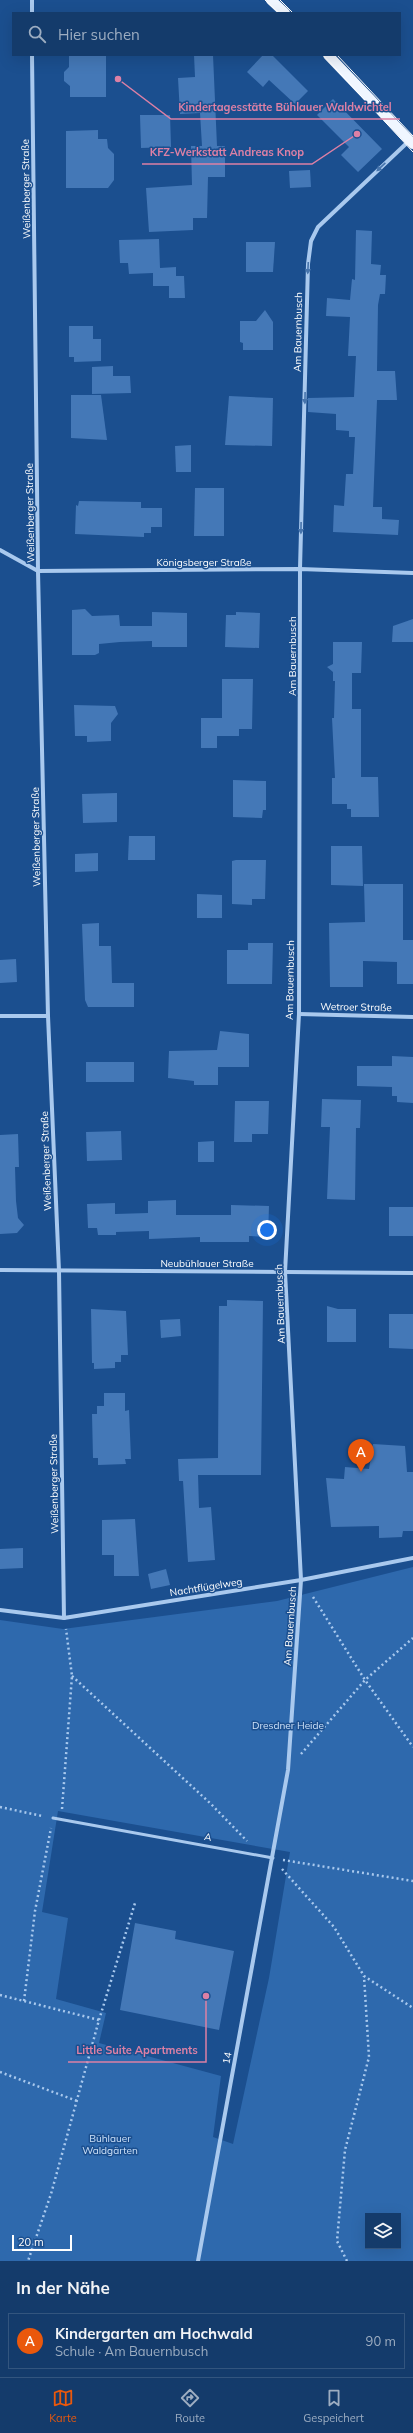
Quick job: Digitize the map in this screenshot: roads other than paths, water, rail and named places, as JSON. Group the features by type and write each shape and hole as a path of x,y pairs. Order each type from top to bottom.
{"main road":[{"path":"271,0 284,12"},
{"path":"329,56 411,142"}],"street":[{"path":"32,0 32,12"},
{"name":"Weißenberger Straße","path":"32,56 38,571 48,1016 59,1271 64,1618"},
{"name":"Am Bauernbusch","path":"272,1858 288,1770 302,1580 285,1272 299,1014 300,569 308,264 311,241 323,222 411,142"},
{"name":"Königsberger Straße","path":"0,550 38,571 300,569 413,572"},
{"name":"Wetroer Straße","path":"299,1014 413,1016"},
{"path":"0,1016 48,1016"},
{"name":"Neubühlauer Straße","path":"0,1270 413,1273"},
{"name":"Nachtflügelweg","path":"0,1610 64,1618 302,1580 413,1558"},
{"name":"14","path":"198,2261 272,1858"}],"lane":[{"name":"A","path":"53,1818 259,1854 272,1858"}],"tram line":[{"path":"265,0 278,12"},
{"path":"280,0 292,12"},
{"path":"324,56 413,152"},
{"path":"338,56 413,136"}],"place":[{"name":"Kindertagesstätte Bühlauer Waldwichtel","path":"118,79"},
{"name":"KFZ-Werkstatt Andreas Knop","path":"357,134"},
{"name":"Kindergarten am Hochwald","path":"361,1472"},
{"name":"Little Suite Apartments","path":"206,1996"}],"park label":[{"name":"Dresdner Heide","path":"288,1725"},
{"name":"Bühlauer Waldgärten","path":"110,2144"}]}
